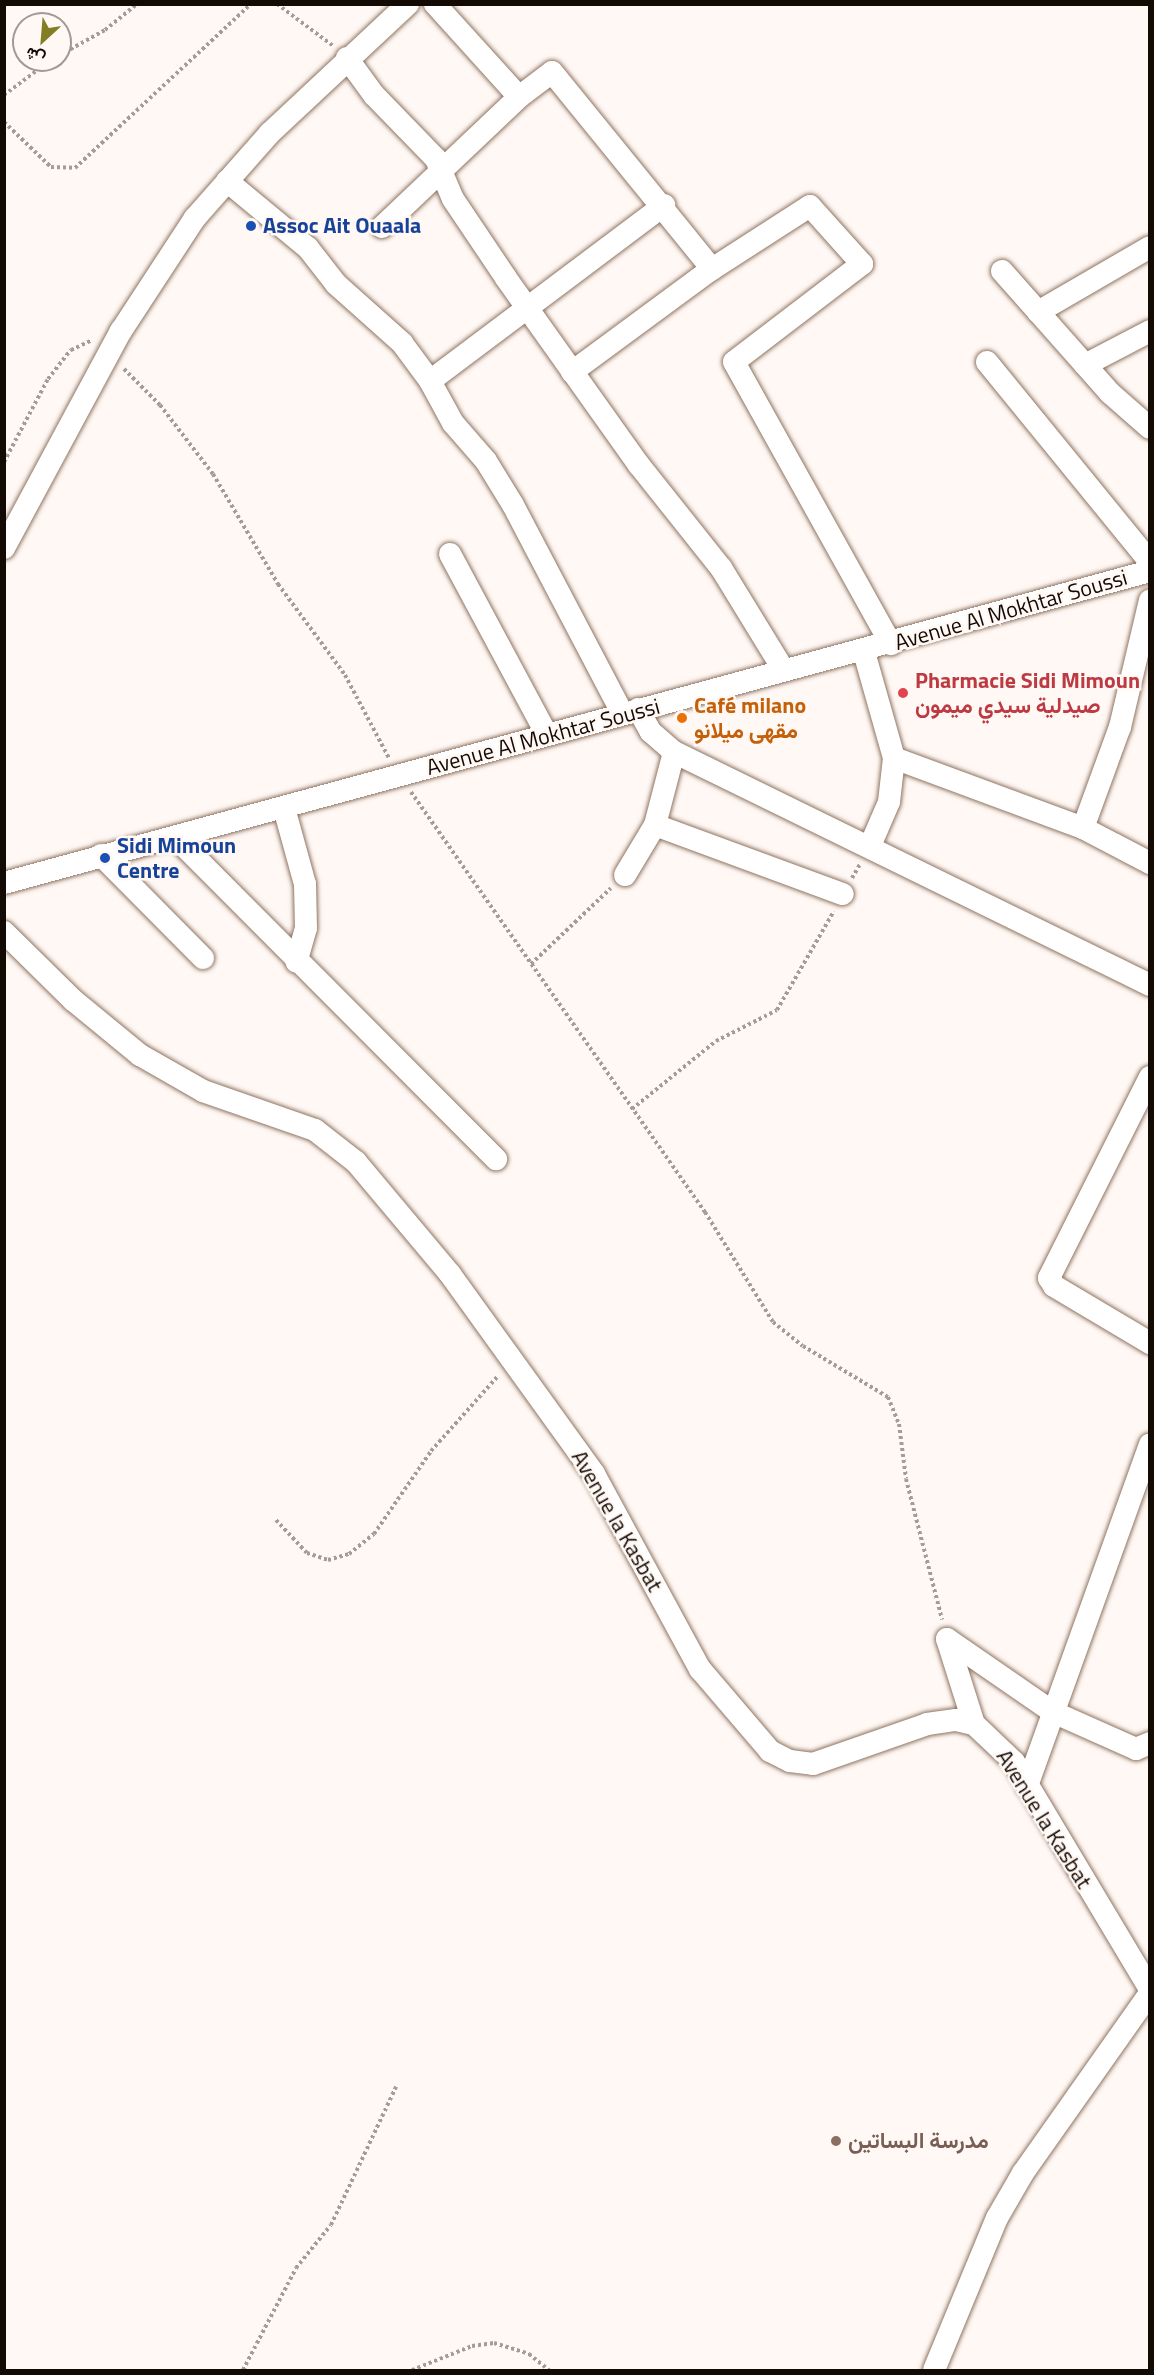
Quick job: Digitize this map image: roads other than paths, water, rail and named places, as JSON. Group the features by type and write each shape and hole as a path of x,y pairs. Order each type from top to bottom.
{"street":[{"path":"4,548 121,331 166,258 227,182 347,58 408,4"},
{"path":"435,4 519,97"},
{"path":"347,58 374,95 426,146 453,199 526,308 721,568 783,669"},
{"path":"382,227 519,97 552,72 664,205 712,269"},
{"path":"227,182 308,248 336,284 402,344 430,381 453,423 486,461 630,711 651,732 674,752 870,846 1149,985"},
{"path":"430,381 664,205"},
{"path":"572,372 712,269 810,206 862,264 734,362 891,644"},
{"path":"1038,312 1149,247"},
{"path":"1002,271 1085,366 1149,428"},
{"path":"1085,366 1149,332"},
{"path":"987,362 1149,562"},
{"path":"450,554 546,733"},
{"name":"Avenue Al Mokhtar Soussi","path":"4,883 101,855 400,777 546,733 783,669 864,652 1149,571"},
{"path":"1083,828 1120,727 1149,600"},
{"path":"864,652 894,758 889,802 870,846"},
{"path":"625,875 655,825 674,752"},
{"path":"894,758 1083,828 1149,863"},
{"path":"284,808 305,884 306,928 296,962"},
{"path":"655,825 843,894"},
{"path":"175,837 296,962 496,1159"},
{"path":"101,855 203,958"},
{"name":"Avenue la Kasbat","path":"4,932 73,1000 140,1056 203,1091 334,1141 450,1274 513,1360 594,1474 700,1669 770,1751 790,1761 813,1764 927,1724 956,1720 974,1724 1014,1762 1148,1982"},
{"path":"1149,1077 1049,1278 1054,1286 1149,1343"},
{"path":"1027,1786 1149,1444"},
{"path":"974,1724 947,1639 1053,1712 1136,1749 1149,1743"},
{"path":"933,2370 996,2218 1148,1982"}],"place":[{"name":"Assoc Ait Ouaala","path":"251,226"},
{"name":"Pharmacie Sidi Mimoun صيدلية سيدي ميمون","path":"903,693"},
{"name":"Café milano مقهى ميلانو","path":"682,718"},
{"name":"Sidi Mimoun Centre","path":"105,858"},
{"name":"مدرسة البساتين","path":"836,2141"}]}
